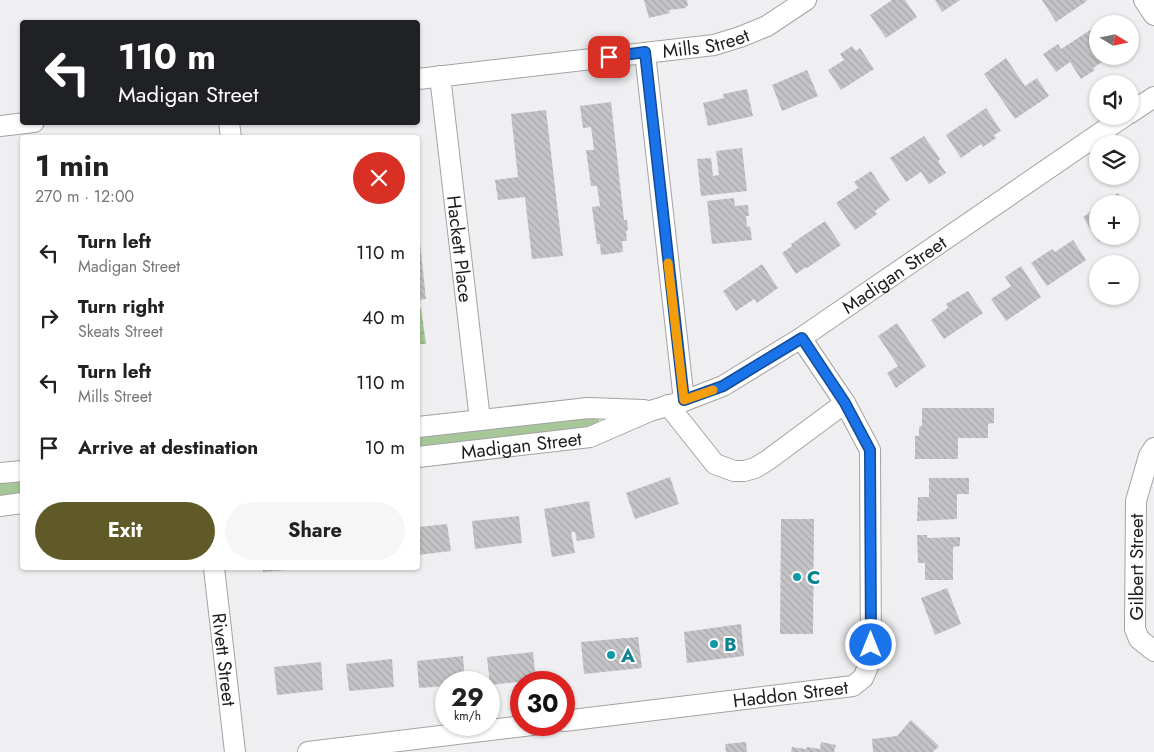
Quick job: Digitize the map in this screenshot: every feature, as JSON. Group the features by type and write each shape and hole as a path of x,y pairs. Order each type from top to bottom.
{"street":[{"name":"Mills Street","path":"420,79 714,45 767,26 806,0"},
{"path":"1144,0 1154,15"},
{"path":"645,52 667,405 715,464 734,471 744,471 755,468 768,460 845,403"},
{"name":"Hackett Place","path":"440,76 480,420"},
{"path":"1139,107 1154,97"},
{"path":"0,126 20,124"},
{"name":"Madigan Street","path":"420,457 590,437 667,405 723,386 802,338 1113,125"},
{"name":"Haddon Street","path":"575,720 852,686 863,678 871,660 870,450 845,403 802,338"},
{"name":"Madigan Street","path":"420,427 588,408 667,405"},
{"name":"Gilbert Street","path":"1154,448 1149,456 1136,501 1135,629 1139,639 1154,651"},
{"path":"0,473 20,471"},
{"path":"0,506 20,503"},
{"name":"Rivett Street","path":"214,570 235,752"},
{"path":"308,752 510,728"}],"green space":[{"path":"420,308 421,308 426,344 420,344"},
{"path":"598,415 600,425 591,428 420,453 420,436"},
{"path":"20,480 20,498 0,500 0,483"}],"building":[{"path":"644,0 687,0 688,6 686,8 669,10 670,13 649,18"},
{"path":"892,0 905,0 917,17 886,38 870,15"},
{"path":"935,0 960,0 942,12"},
{"path":"1042,0 1086,0 1087,1 1056,22"},
{"path":"1089,31 1089,65 1098,65 1093,68 1095,70 1081,79 1070,62 1056,72 1043,54 1058,44 1061,49"},
{"path":"852,46 856,51 860,48 874,69 841,90 828,70 844,60 840,54"},
{"path":"1006,58 1025,86 1037,78 1049,96 1015,119 984,74"},
{"path":"807,70 818,96 782,111 772,85"},
{"path":"747,89 753,116 708,126 703,103 724,98 723,94"},
{"path":"611,102 624,220 627,220 628,230 626,231 627,241 622,241 623,252 601,255 600,244 597,244 592,207 600,206 597,186 591,186 586,150 594,150 591,127 583,128 580,106"},
{"path":"986,108 1001,131 994,135 996,138 983,147 981,144 961,158 946,135"},
{"path":"546,110 563,256 532,259 525,197 498,200 495,180 518,177 511,114"},
{"path":"924,136 940,159 938,161 946,173 929,184 921,172 906,182 890,158"},
{"path":"742,148 747,191 701,196 697,159 711,158 713,176 719,175 716,151"},
{"path":"871,171 890,200 875,211 877,214 855,230 836,203 858,188 854,182"},
{"path":"734,198 735,206 748,205 747,227 750,226 752,240 712,244 707,201"},
{"path":"1089,213 1089,226 1083,217"},
{"path":"825,221 841,245 796,274 782,253 792,246 791,244"},
{"path":"1073,240 1086,260 1047,286 1031,263 1052,249 1055,252"},
{"path":"420,243 426,299 420,300"},
{"path":"762,264 778,288 757,303 754,299 736,311 723,291"},
{"path":"1021,266 1041,297 1006,321 991,299 1011,286 1005,277"},
{"path":"968,291 983,313 944,339 931,320 948,308 946,304"},
{"path":"897,323 926,366 896,388 887,373 898,366 878,336"},
{"path":"922,408 994,408 994,423 988,424 988,438 958,438 958,459 915,459 915,436 919,436 919,427 922,426"},
{"path":"670,477 679,504 635,519 626,493"},
{"path":"929,478 969,478 969,494 957,494 957,519 917,521 918,497 929,497"},
{"path":"589,501 595,538 577,541 575,532 571,532 575,553 552,557 544,509"},
{"path":"519,516 522,543 475,549 472,521"},
{"name":"C","path":"781,519 814,519 813,634 780,634"},
{"path":"447,524 451,551 420,555 420,527"},
{"path":"917,535 927,535 927,538 960,537 960,546 953,547 953,580 925,580 925,563 918,563"},
{"path":"263,570 286,570 263,572"},
{"path":"947,588 961,624 935,635 921,598"},
{"name":"B","path":"741,624 744,656 687,663 684,632"},
{"name":"A","path":"638,637 642,668 584,674 581,642"},
{"path":"533,652 535,671 510,671 510,683 500,684 500,671 488,671 487,657"},
{"path":"463,656 464,671 435,671 435,687 419,688 417,661"},
{"path":"392,659 394,687 349,691 346,664"},
{"path":"321,662 323,690 277,695 274,667"},
{"path":"911,720 939,746 933,752 873,752 872,739 897,736"},
{"path":"746,742 747,752 726,752 725,744"},
{"path":"821,742 836,745 834,752 791,752 792,747 820,749"}],"slow traffic":[{"path":"668,263 684,400 713,390"}],"place":[{"name":"C","path":"797,577"},
{"name":"B","path":"714,644"},
{"name":"A","path":"611,655"}],"route":[{"path":"609,57 645,52 684,400 723,386 802,338 845,403 870,450 871,645"}]}
